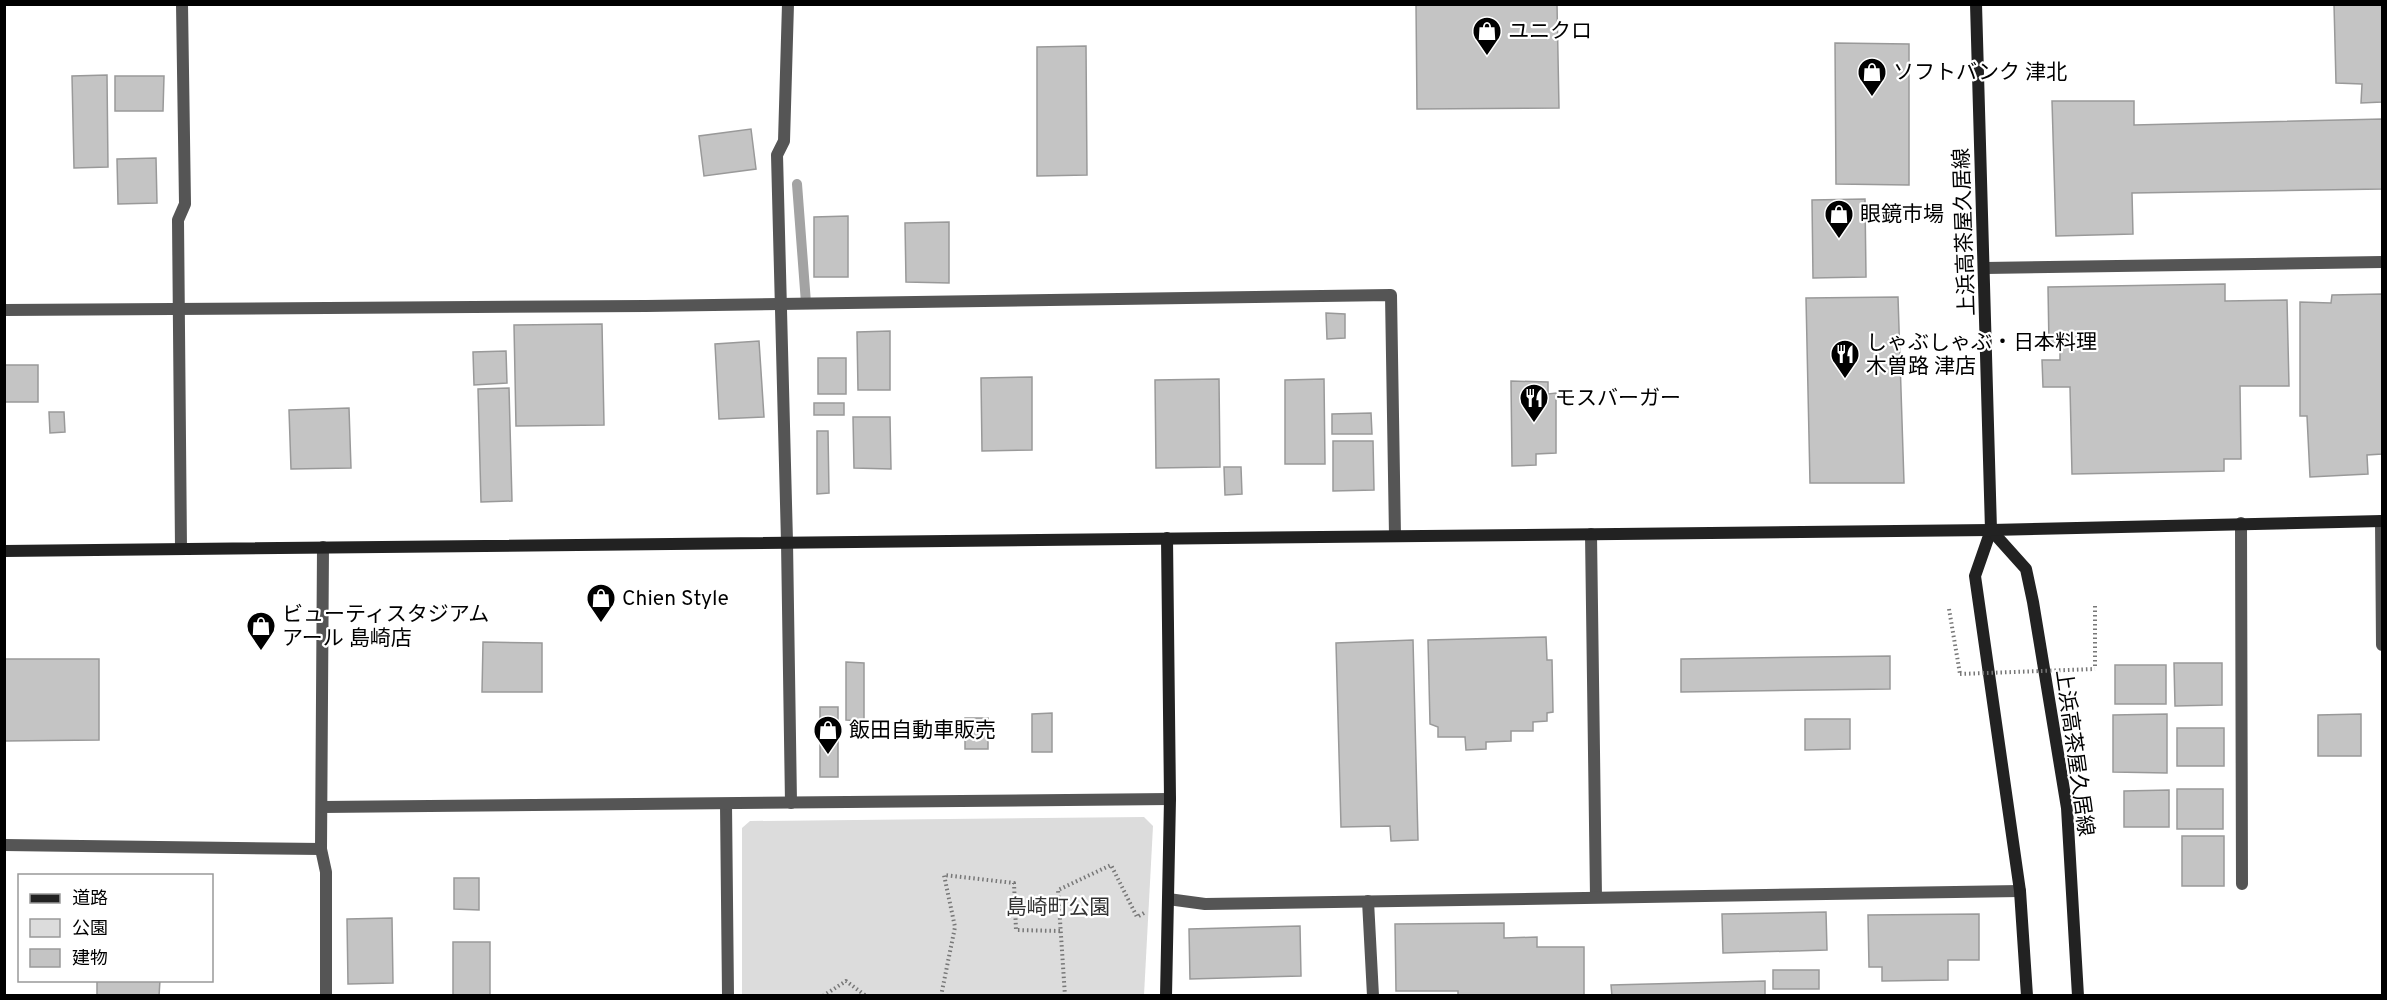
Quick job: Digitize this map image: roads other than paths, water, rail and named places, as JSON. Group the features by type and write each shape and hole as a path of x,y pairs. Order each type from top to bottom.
{"street":[{"path":"181,549 178,220 185,204 182,4"},
{"path":"788,4 784,141 777,155 791,803"},
{"name":"上浜高茶屋久居線","path":"1976,4 1991,530 1975,576 2020,891 2027,996"},
{"path":"1985,268 2382,262"},
{"path":"4,310 781,304 1391,295 1395,536"},
{"path":"4,551 1991,530 2382,521 2382,645"},
{"path":"2241,524 2242,884"},
{"name":"上浜高茶屋久居線","path":"1991,530 2026,569 2067,808 2078,996"},
{"path":"1591,534 1596,897"},
{"path":"1166,996 1170,799 1167,538"},
{"path":"323,547 321,849 326,872 326,996"},
{"path":"322,807 1170,799"},
{"path":"726,804 728,996"},
{"path":"4,845 321,849"},
{"path":"1168,899 1205,904 2020,891"},
{"path":"1368,901 1373,996"}],"waterway":[{"path":"797,184 806,303"}],"place":[{"name":"ユニクロ","path":"1487,56"},
{"name":"ソフトバンク 津北","path":"1872,98"},
{"name":"眼鏡市場","path":"1839,240"},
{"name":"しゃぶしゃぶ・日本料理 木曽路 津店","path":"1845,380"},
{"name":"モスバーガー","path":"1534,424"},
{"name":"Chien Style","path":"601,624"},
{"name":"ビューティスタジアム アール 島崎店","path":"261,652"},
{"name":"飯田自動車販売","path":"828,756"}],"park label":[{"name":"島崎町公園","path":"1058,907"}]}
